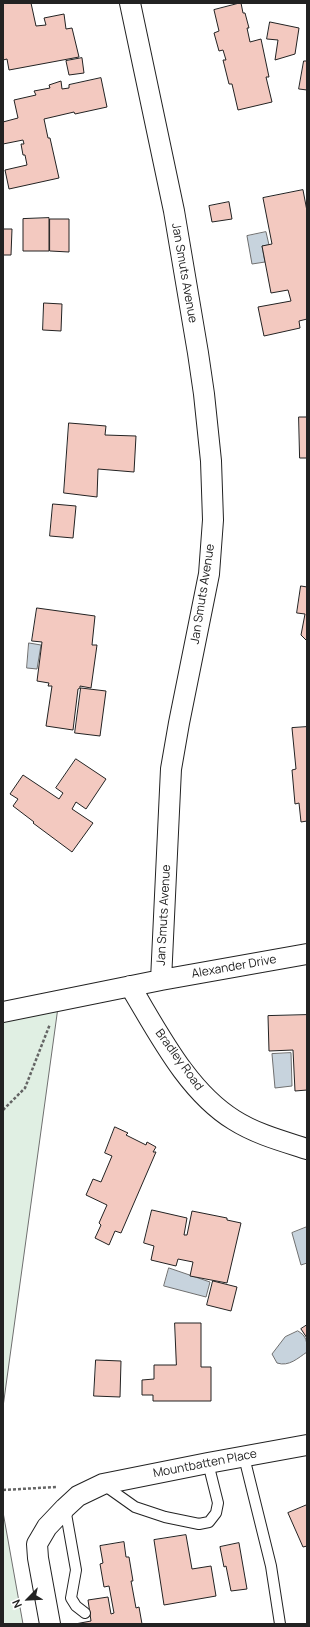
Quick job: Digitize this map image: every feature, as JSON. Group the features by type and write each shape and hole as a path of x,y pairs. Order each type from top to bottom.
{"street":[{"name":"Jan Smuts Avenue","path":"3,1012 161,980 171,769 209,574 213,520 207,424 198,352 174,211 130,3"},
{"name":"Alexander Drive","path":"161,980 307,954"},
{"name":"Bradley Road","path":"130,986 172,1055 196,1087 213,1104 233,1119 249,1128 273,1138 307,1149"},
{"name":"Mountbatten Place","path":"50,1624 37,1544 47,1527 78,1496 103,1484 307,1445"}],"lane":[{"path":"244,1457 271,1566 280,1624"},
{"path":"103,1484 135,1507 165,1517 199,1524 209,1522 216,1513 218,1503 208,1463"},
{"path":"65,1508 76,1570 71,1598 76,1606 85,1613"}],"path":[{"path":"3,1110 25,1088 59,1000"},
{"path":"3,1490 57,1487"}],"green space":[{"path":"59,1000 3,1407 3,1012"},
{"path":"3,1512 23,1624 3,1624"}],"shaded area":[{"path":"266,232 269,245 262,246 265,262 252,264 247,236"},
{"path":"29,643 41,645 37,669 27,668"},
{"path":"291,1053 292,1086 275,1088 272,1054"},
{"path":"307,1227 307,1263 301,1265 292,1233"},
{"path":"169,1268 210,1282 206,1297 164,1286"},
{"path":"298,1331 306,1340 307,1352 289,1363 277,1363 272,1354 285,1337"}],"building":[{"path":"3,3 31,3 36,26 46,25 44,18 64,14 66,29 72,28 79,57 9,70 7,59 3,60"},
{"path":"241,3 249,28 247,28 250,42 261,39 269,77 266,77 272,102 238,110 232,84 229,84 223,60 226,60 223,50 219,51 214,33 219,31 214,10"},
{"path":"270,22 299,28 295,54 275,60 278,40 267,39"},
{"path":"82,58 84,73 69,75 66,61"},
{"path":"304,61 307,61 307,90 299,89"},
{"path":"101,78 107,107 75,114 74,112 44,119 59,178 9,189 5,170 27,165 21,144 24,144 23,140 3,144 3,122 18,118 14,100 36,95 34,91 50,88 49,85 61,81 62,89 69,88 69,85"},
{"path":"303,190 307,211 307,319 299,321 300,328 264,336 258,307 291,301 288,290 271,293 262,246 272,244 263,198"},
{"path":"229,202 232,219 212,222 209,206"},
{"path":"49,218 49,251 23,251 23,219"},
{"path":"50,219 69,219 69,252 50,251"},
{"path":"3,229 12,229 11,255 3,255"},
{"path":"44,303 62,304 61,331 43,330"},
{"path":"299,417 307,417 307,458 300,458"},
{"path":"69,423 106,426 105,435 136,436 134,472 98,469 97,497 64,493"},
{"path":"53,504 76,506 73,538 50,536"},
{"path":"301,586 307,587 307,641 301,635 305,614 297,613"},
{"path":"37,608 95,616 92,645 97,645 91,688 80,686 78,689 73,730 46,726 52,686 48,686 49,683 37,681 42,642 32,641"},
{"path":"81,688 106,691 100,736 75,733"},
{"path":"307,727 307,821 301,822 299,803 295,804 292,770 296,769 292,728"},
{"path":"76,759 106,779 86,809 76,802 72,809 93,823 72,852 13,806 18,799 10,794 23,775 59,799 63,793 56,788"},
{"path":"307,1015 307,1090 295,1091 293,1050 269,1051 268,1016"},
{"path":"115,1127 128,1133 126,1135 146,1145 147,1142 156,1147 153,1152 156,1152 121,1233 115,1231 109,1245 95,1238 101,1225 99,1223 107,1205 86,1195 93,1179 101,1182 112,1156 105,1153"},
{"path":"152,1210 187,1218 184,1235 187,1235 192,1211 227,1218 227,1220 241,1223 227,1283 190,1276 193,1262 178,1259 176,1266 151,1260 154,1246 144,1243"},
{"path":"213,1281 237,1287 231,1311 207,1305"},
{"path":"175,1323 201,1323 201,1367 211,1367 211,1401 153,1401 153,1395 142,1395 142,1380 154,1379 154,1365 176,1365"},
{"path":"307,1325 307,1338 301,1329"},
{"path":"96,1360 121,1361 120,1397 94,1396"},
{"path":"307,1505 307,1546 303,1547 288,1513"},
{"path":"186,1535 192,1569 211,1566 216,1596 164,1605 154,1540"},
{"path":"124,1542 126,1557 129,1557 133,1581 131,1581 136,1608 139,1607 142,1624 75,1624 91,1621 88,1600 108,1597 111,1614 114,1613 109,1586 104,1587 100,1564 103,1563 100,1546"},
{"path":"239,1543 247,1589 231,1591 226,1566 224,1567 220,1547"}]}
